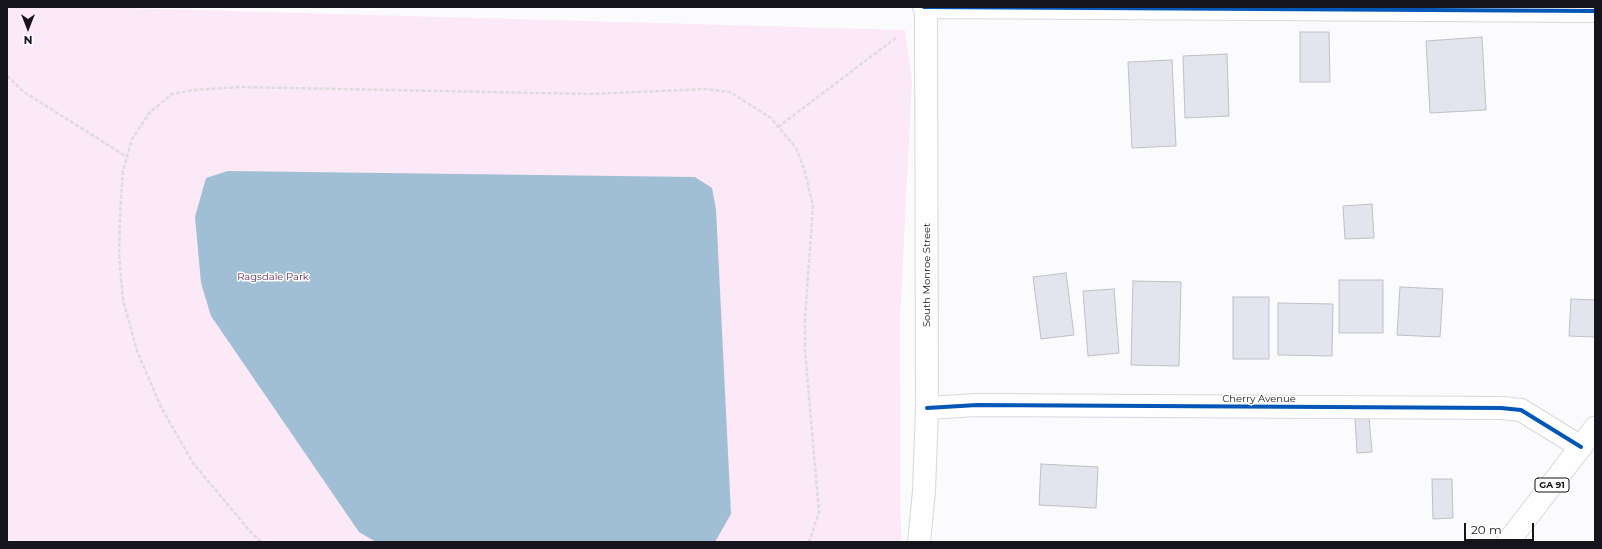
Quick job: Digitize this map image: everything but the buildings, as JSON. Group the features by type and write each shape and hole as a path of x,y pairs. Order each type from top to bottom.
{"street":[{"path":"925,7 1595,11"},
{"name":"South Monroe Street","path":"918,542 924,491 927,408 925,7"},
{"name":"Cherry Avenue","path":"927,408 977,405 1502,408 1521,410 1581,447"},
{"name":"GA 91","path":"1508,542 1595,428"}],"path":[{"path":"778,127 897,36"},
{"path":"7,76 24,92 127,157"},
{"path":"261,542 249,530 193,463 160,407 137,351 123,300 119,255 123,171 132,139 150,112 172,94 193,90 240,87 589,94 705,89 730,92 771,118 796,148 805,172 813,206 805,317 805,350 819,512 809,542"}],"green space":[{"name":"Ragsdale Park","path":"7,7 91,7 905,30 912,80 900,320 901,542 7,542"}],"water":[{"path":"228,171 695,177 712,188 716,209 731,514 715,542 376,542 359,532 211,316 201,283 195,217 206,178"}],"cycle path":[{"path":"924,7 1595,11"},
{"path":"927,408 977,405 1501,408 1521,410 1581,447"}]}
